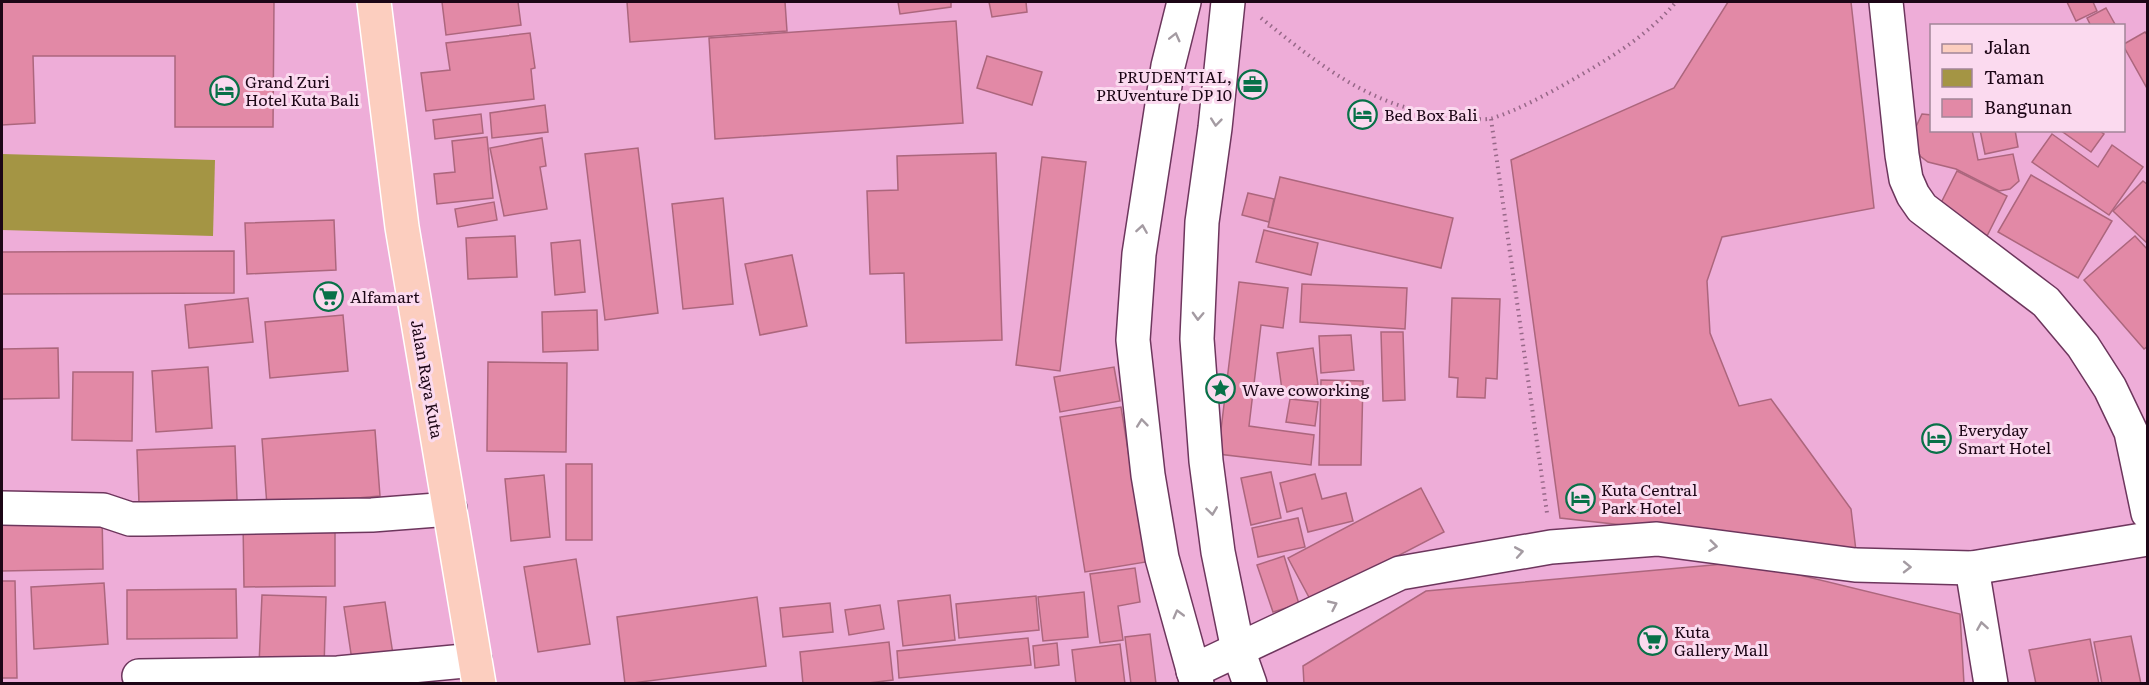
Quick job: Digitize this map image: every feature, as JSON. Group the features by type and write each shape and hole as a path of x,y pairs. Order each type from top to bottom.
{"main road":[{"name":"Jalan Raya Kuta","path":"374,2 402,227 477,672"}],"street":[{"path":"1184,2 1168,66 1138,254 1133,340 1148,475 1162,558 1195,677 1238,650 1400,573 1551,547 1657,540 1855,565 1972,568 2148,539"},
{"path":"1228,2 1215,128 1202,222 1197,339 1206,462 1218,552 1238,650 1250,684"},
{"path":"1886,2 1902,155 1906,179 1913,195 1922,208 1941,224 2046,302 2083,346 2110,388 2131,432 2148,513"},
{"path":"2,508 103,510 130,519 145,519 372,515 450,508"},
{"path":"1972,568 1991,684"},
{"path":"139,676 477,672"}],"path":[{"path":"1258,15 1319,64 1377,98 1431,115 1491,119 1555,90 1617,54 1660,21 1676,2"},
{"path":"1491,119 1551,547"}],"green space":[{"path":"2,154 215,160 213,236 2,230"}],"building":[{"name":"Grand Zuri Hotel Kuta Bali","path":"2,2 274,2 273,127 175,127 175,56 33,56 35,123 2,125"},
{"path":"442,2 518,2 521,25 446,35"},
{"path":"627,2 785,2 787,31 630,42"},
{"path":"898,2 951,2 951,7 900,14"},
{"path":"989,2 1026,2 1027,12 992,17"},
{"path":"1728,2 1851,2 1874,208 1722,237 1707,281 1710,333 1739,406 1771,399 1851,509 1856,551 1560,518 1511,160 1674,88"},
{"path":"2067,2 2093,2 2097,11 2076,21"},
{"path":"2106,8 2115,24 2090,24 2087,18"},
{"path":"956,21 963,123 715,139 709,38"},
{"path":"2145,32 2148,36 2148,90 2125,49 2125,43"},
{"path":"530,33 535,68 531,69 534,99 426,111 421,73 450,70 446,43"},
{"path":"987,56 1042,72 1032,105 977,88"},
{"path":"545,105 548,132 492,138 490,113"},
{"path":"481,114 483,133 435,139 433,120"},
{"path":"1922,114 1930,115 1930,132 1972,132 1978,160 2013,154 2019,181 2010,189 1999,191 1956,169 1928,162 1920,156 1914,131"},
{"path":"1980,132 2015,132 2018,147 1985,154"},
{"path":"2063,132 2101,132 2104,134 2091,152"},
{"path":"2052,134 2098,167 2112,145 2143,167 2109,215 2032,162"},
{"path":"487,137 493,198 437,204 434,174 455,172 452,141"},
{"path":"542,138 546,166 540,167 547,209 504,216 490,148"},
{"path":"638,148 658,313 605,320 585,154"},
{"path":"996,153 1002,340 906,343 904,273 870,274 867,191 898,190 897,156"},
{"path":"1042,157 1086,162 1060,371 1016,365"},
{"path":"1957,171 2007,196 1987,236 1937,211"},
{"path":"2031,175 2112,221 2078,278 1998,232"},
{"path":"1280,177 1453,218 1441,268 1268,227"},
{"path":"2143,181 2148,185 2148,244 2113,211"},
{"path":"1248,193 1274,199 1269,222 1242,215"},
{"path":"723,198 733,304 683,309 672,204"},
{"path":"494,202 497,220 458,227 455,209"},
{"path":"334,220 336,270 247,274 245,223"},
{"path":"1264,230 1318,243 1311,275 1256,262"},
{"path":"515,236 517,277 468,279 466,238"},
{"path":"2135,236 2148,250 2148,346 2144,349 2084,280"},
{"path":"580,240 585,292 555,295 551,243"},
{"path":"234,251 234,293 2,294 2,252"},
{"path":"792,255 807,326 760,335 745,264"},
{"path":"1239,282 1288,288 1283,328 1261,325 1249,426 1314,435 1311,465 1218,454"},
{"path":"1302,284 1407,288 1405,329 1300,322"},
{"path":"248,298 253,342 189,348 185,305"},
{"path":"1452,298 1500,299 1497,379 1486,378 1485,398 1457,397 1458,378 1449,377"},
{"path":"597,310 598,350 543,352 542,312"},
{"path":"343,315 348,371 270,378 265,322"},
{"path":"1381,332 1403,332 1405,400 1383,401"},
{"path":"1351,335 1354,370 1321,373 1319,336"},
{"path":"58,348 59,398 2,399 2,349"},
{"path":"1313,348 1318,385 1282,390 1277,353"},
{"path":"488,362 567,363 566,452 487,451"},
{"path":"208,367 212,428 156,432 152,371"},
{"path":"1114,367 1120,401 1060,412 1054,377"},
{"path":"73,372 133,372 132,441 72,440"},
{"path":"1321,380 1363,381 1361,465 1319,465"},
{"path":"1290,399 1318,402 1315,426 1286,422"},
{"path":"1121,407 1146,562 1085,572 1060,417"},
{"path":"375,430 380,496 267,506 262,439"},
{"path":"235,446 237,500 139,503 137,450"},
{"path":"566,464 592,464 592,540 566,540"},
{"path":"1271,472 1281,518 1251,525 1241,478"},
{"path":"1315,474 1322,499 1346,493 1353,521 1308,532 1302,508 1287,512 1280,483"},
{"path":"544,475 550,537 511,541 505,479"},
{"path":"1421,488 1444,532 1311,601 1288,558"},
{"path":"102,511 103,569 2,571 2,513"},
{"path":"1298,518 1305,547 1258,557 1252,528"},
{"path":"335,520 335,586 244,587 243,521"},
{"path":"1284,556 1299,604 1273,612 1257,565"},
{"path":"576,559 590,644 538,652 524,567"},
{"name":"Kuta Gallery Mall","path":"1746,562 1960,614 1964,684 1304,684 1303,666 1426,591"},
{"path":"1135,568 1140,602 1118,606 1123,640 1100,643 1090,574"},
{"path":"2,581 15,581 17,678 2,678"},
{"path":"104,583 108,644 34,649 31,587"},
{"path":"236,589 237,638 127,639 127,590"},
{"path":"1084,592 1088,637 1043,641 1038,597"},
{"path":"262,595 326,597 324,668 259,665"},
{"path":"950,595 955,640 903,646 898,601"},
{"path":"1036,596 1039,630 959,638 956,604"},
{"path":"757,597 766,666 625,684 617,617"},
{"path":"385,602 394,661 353,667 344,607"},
{"path":"830,603 833,632 783,637 780,608"},
{"path":"880,605 884,629 849,635 845,610"},
{"path":"1150,634 1156,684 1131,684 1125,637"},
{"path":"2131,636 2141,684 2102,684 2094,642"},
{"path":"1028,638 1031,665 899,678 897,651"},
{"path":"2090,639 2099,684 2036,684 2029,650"},
{"path":"889,642 893,680 860,684 803,684 800,652"},
{"path":"1057,643 1059,665 1035,668 1033,646"},
{"path":"1120,644 1125,684 1076,684 1072,650"},
{"path":"279,683 279,684 2,684"}],"place":[{"name":"PRUDENTIAL, PRUventure DP 10","path":"1253,85"},
{"name":"Grand Zuri Hotel Kuta Bali","path":"224,90"},
{"name":"Bed Box Bali","path":"1363,114"},
{"name":"Alfamart","path":"329,296"},
{"name":"Wave coworking","path":"1221,389"},
{"name":"Everyday Smart Hotel","path":"1937,438"},
{"name":"Kuta Central Park Hotel","path":"1580,498"},
{"name":"Kuta Gallery Mall","path":"1653,640"}]}
